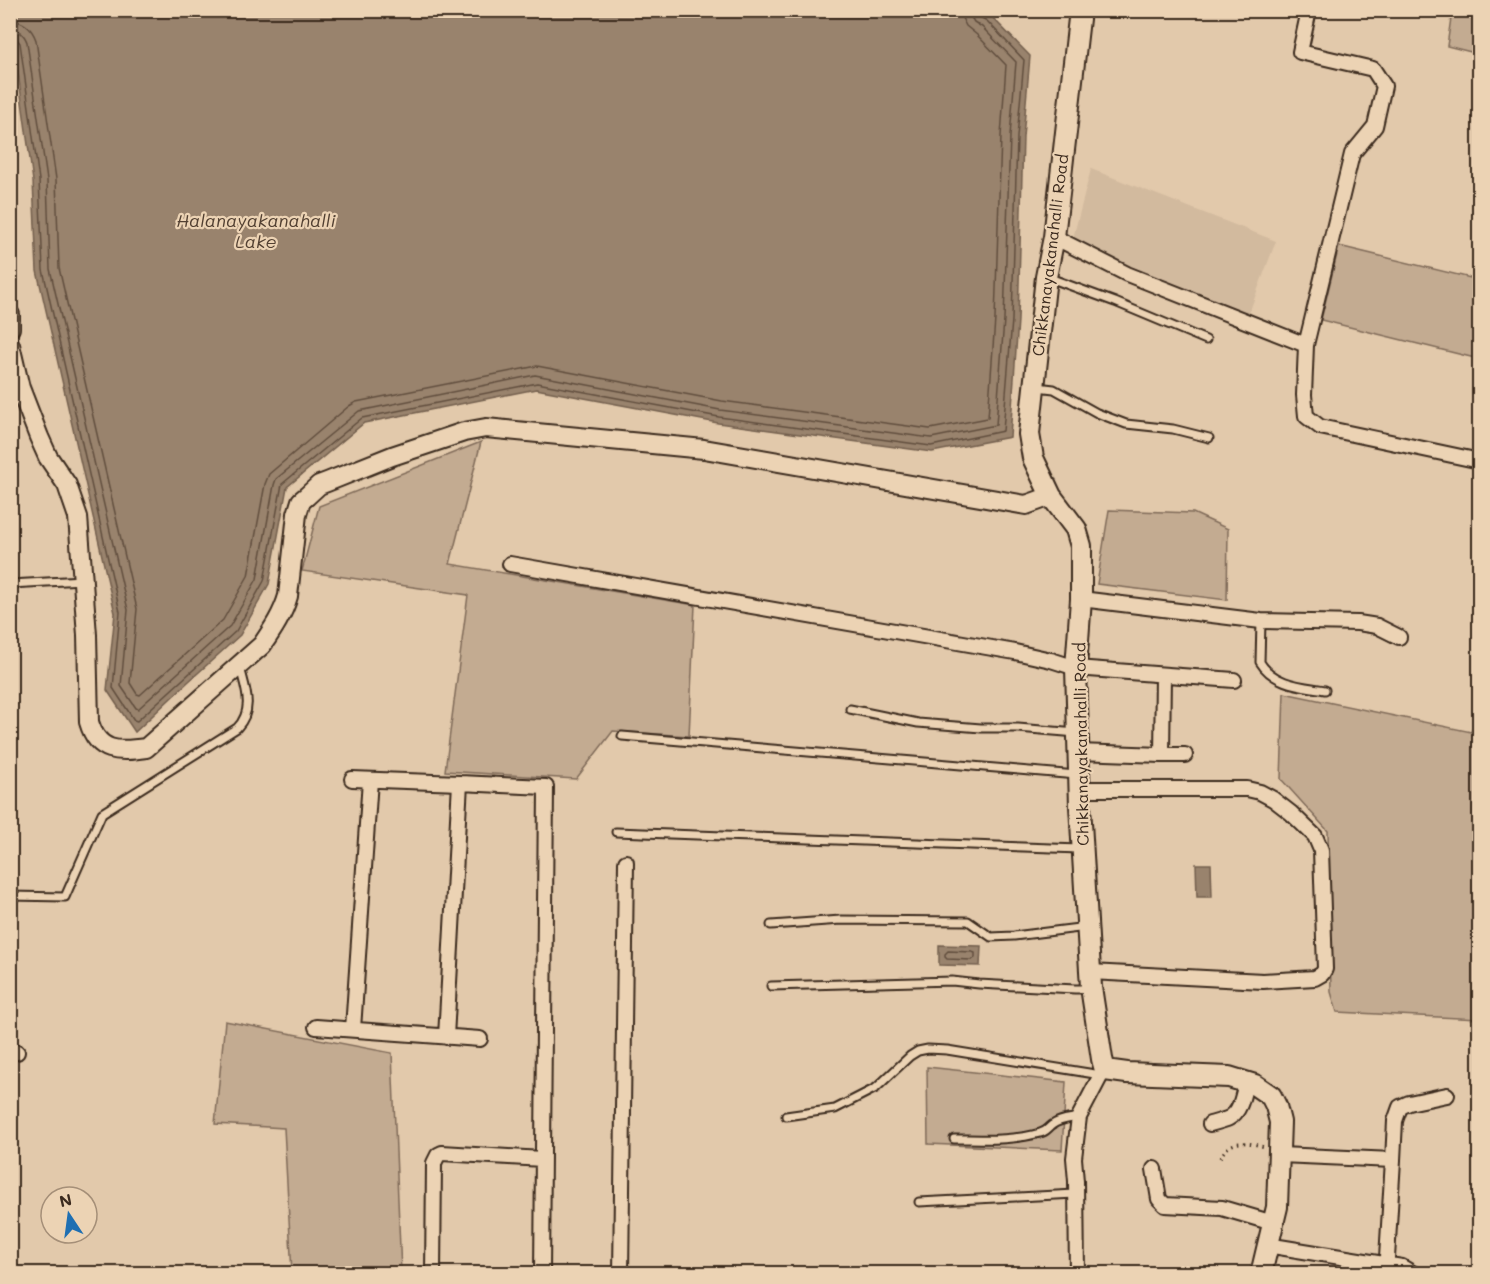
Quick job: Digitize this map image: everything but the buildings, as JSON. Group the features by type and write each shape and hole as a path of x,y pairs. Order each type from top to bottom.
{"main road":[{"name":"Chikkanayakanahalli Road","path":"1080,10 1053,237 1046,277 1029,434 1034,458 1051,496 1076,530 1081,546 1082,599 1076,668 1078,743 1091,980 1103,1072"},
{"path":"1103,1072 1230,1077 1255,1085 1271,1096 1280,1122 1277,1207 1258,1272"}],"street":[{"path":"1309,10 1300,52 1373,69 1384,86 1375,126 1352,154 1306,345 1306,416 1320,427 1479,461"},
{"path":"1053,237 1127,274 1306,345"},
{"path":"10,315 10,328"},
{"path":"10,345 20,388 39,437 48,457 67,485 78,517 87,635 88,722 98,741 109,749 129,750 146,747 262,645 285,608 301,501 320,485 340,476 464,432 486,428 704,449 1026,505 1051,496"},
{"path":"510,564 1015,652 1076,668 1234,680"},
{"path":"1082,599 1261,621 1358,623 1377,626 1399,637"},
{"path":"1162,754 1163,675"},
{"path":"1078,743 1185,755"},
{"path":"352,780 546,787 542,1274"},
{"path":"353,1029 370,780"},
{"path":"1080,782 1247,789 1260,792 1273,799 1308,827 1316,836 1321,850 1324,969 1322,974 1315,978 1263,981 1091,980"},
{"path":"446,1037 460,783"},
{"path":"621,1274 626,862"},
{"path":"316,1027 480,1039"},
{"path":"1077,1274 1074,1158 1079,1117 1103,1072"},
{"path":"1210,1124 1229,1118 1235,1113 1246,1082"},
{"path":"1386,1269 1395,1121 1400,1107 1448,1095"},
{"path":"433,1274 434,1163 438,1155 442,1153 543,1159"},
{"path":"1280,1153 1393,1160"},
{"path":"1154,1169 1159,1199 1165,1205 1222,1208 1273,1223"},
{"path":"1267,1245 1386,1269 1402,1267 1414,1274"}],"lane":[{"path":"1046,277 1115,302 1206,340"},
{"path":"1034,387 1054,389 1097,413 1126,424 1173,429 1209,438"},
{"path":"10,584 83,580"},
{"path":"1261,621 1260,662 1263,668 1286,683 1325,690"},
{"path":"10,897 65,897 102,813 237,728 245,717 248,705 240,664"},
{"path":"850,709 918,723 981,728 1018,728 1078,743"},
{"path":"622,736 1080,782"},
{"path":"616,832 1083,849"},
{"path":"771,925 841,920 968,921 991,937 1088,927"},
{"path":"771,986 952,981 1063,989 1091,980"},
{"path":"786,1116 835,1109 876,1088 910,1056 928,1049 1103,1072"},
{"path":"954,1139 1030,1136 1044,1132 1062,1120 1079,1117"},
{"path":"919,1202 1075,1194"}],"path":[{"path":"1220,1158 1224,1150 1236,1143 1246,1143 1280,1153"}],"shaded area":[{"path":"1452,11 1479,11 1479,54 1447,46"},
{"path":"1091,169 1276,241 1249,313 1072,242"},
{"path":"1339,246 1479,280 1479,359 1321,320"},
{"path":"481,442 450,564 695,605 689,736 613,731 576,779 445,771 468,595 302,571 319,506"},
{"path":"1109,510 1193,513 1228,529 1227,600 1097,584"},
{"path":"1284,693 1471,732 1479,714 1479,1019 1337,1012 1331,992 1328,831 1281,779"},
{"path":"225,1021 392,1053 401,1273 292,1273 284,1128 215,1124"},
{"path":"927,1067 1066,1082 1062,1150 928,1144"}],"water":[{"name":"Halanayakanahalli Lake","path":"11,10 978,10 990,15 1030,56 1023,137 1018,320 1010,437 932,452 718,423 536,389 364,423 287,487 269,584 240,635 135,732 107,690 115,613 37,271 33,181 14,44 11,38"},
{"path":"1196,864 1211,864 1212,897 1197,897"},
{"path":"939,945 981,946 980,966 939,965"}]}
